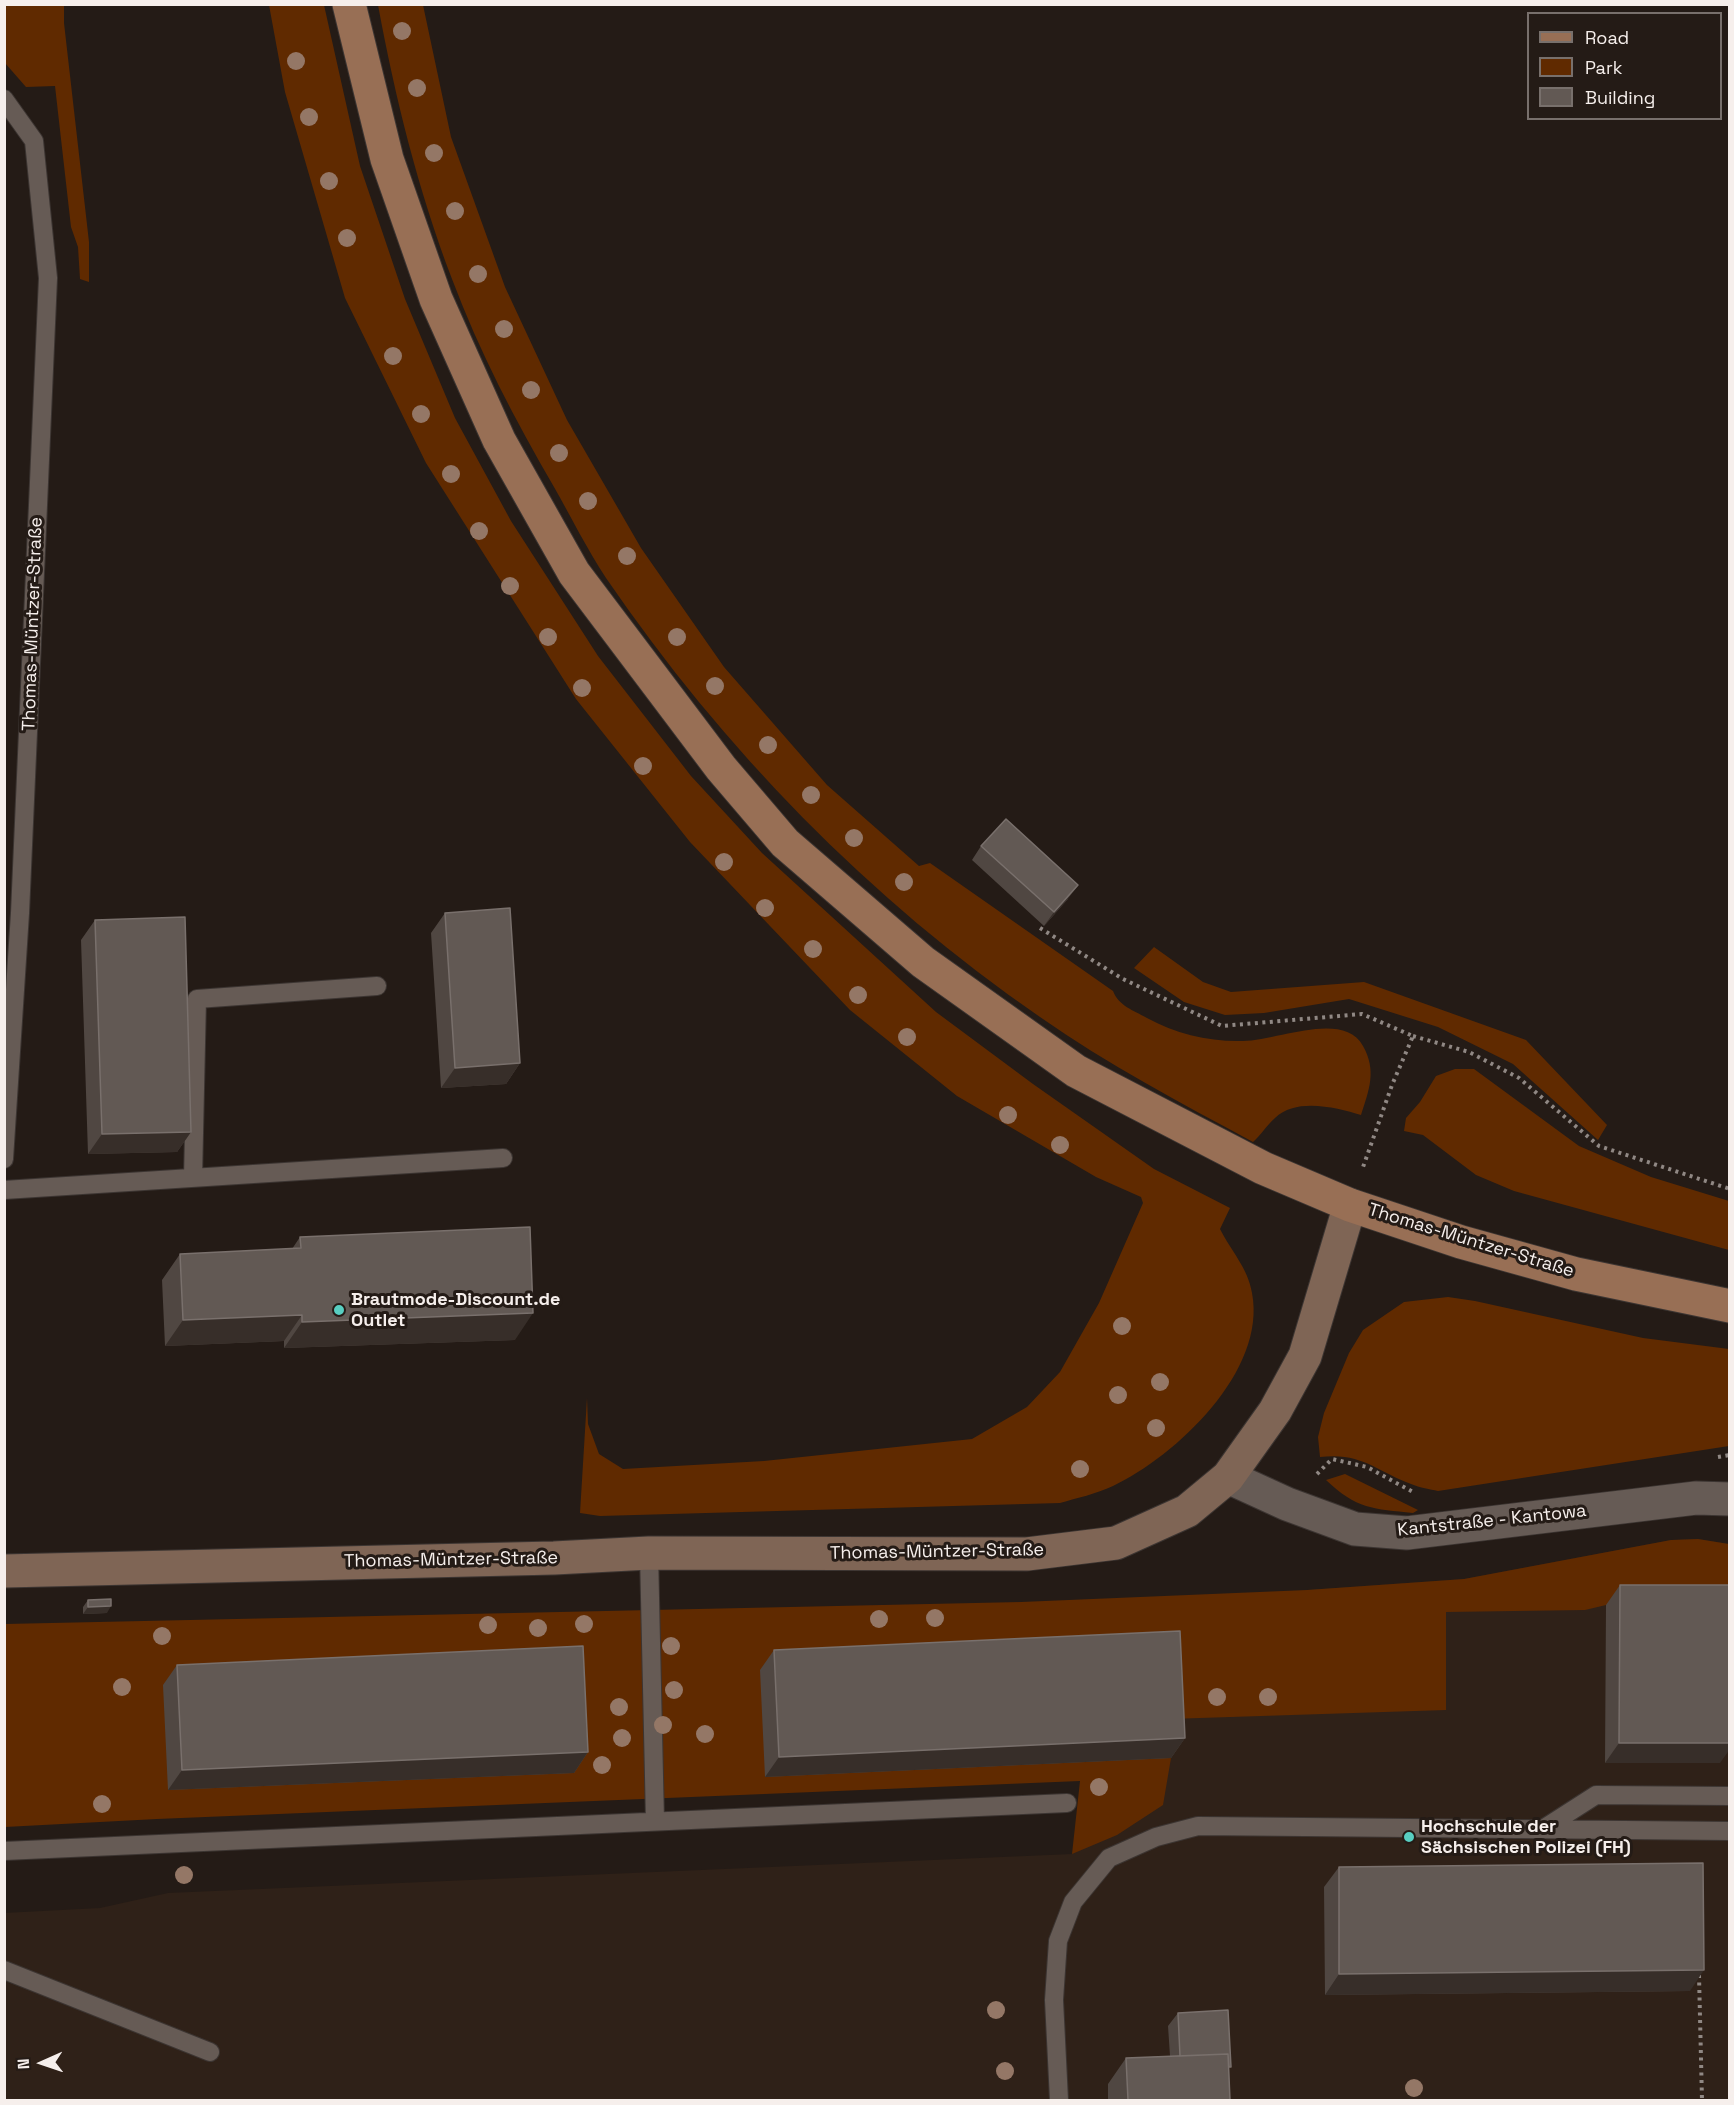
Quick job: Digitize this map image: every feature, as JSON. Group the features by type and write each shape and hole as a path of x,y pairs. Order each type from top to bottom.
{"main road":[{"path":"349,4 387,159 436,299 499,440 574,573 721,768 785,843 923,962 1076,1071 1263,1168 1350,1205"},
{"name":"Thomas-Müntzer-Straße","path":"1350,1205 1461,1242 1576,1274 1730,1306"}],"street":[{"name":"Thomas-Müntzer-Straße","path":"4,1571 554,1558 649,1553 1027,1554 1116,1543 1187,1511 1228,1478 1275,1411 1305,1356 1350,1205"},
{"name":"Kantstraße - Kantowa","path":"1228,1478 1287,1504 1355,1529 1407,1533 1696,1498 1730,1499"}],"lane":[{"name":"Thomas-Müntzer-Straße","path":"4,99 34,141 48,278 21,901 4,1159"},
{"path":"193,1178 197,999 377,986"},
{"path":"4,1190 503,1158"},
{"path":"649,1553 655,1821"},
{"path":"1543,1830 1596,1795 1730,1796"},
{"path":"4,1851 1067,1803"},
{"path":"1059,2100 1054,2000 1058,1941 1072,1902 1109,1858 1156,1837 1198,1826 1730,1831"},
{"path":"4,1970 210,2052"}],"path":[{"path":"1040,928 1123,979 1222,1026 1362,1014 1413,1036 1469,1052 1519,1078 1599,1146 1730,1189"},
{"path":"1350,1205 1392,1085 1413,1036"},
{"path":"1707,1459 1730,1455"},
{"path":"1287,1504 1332,1460 1367,1467 1420,1496"},
{"path":"1699,1972 1702,2100"}],"shaded area":[{"name":"Hochschule der Sächsischen Polizei (FH)","path":"1698,1539 1729,1544 1729,2100 5,2100 4,1913 100,1908 168,1893 1072,1854 1103,1819 1123,1760 1171,1758 1169,1719 1307,1590 1464,1579 1671,1540"}],"green space":[{"path":"4,5 64,5 64,23 89,242 89,282 80,279 78,247 71,227 55,86 26,87 5,63"},
{"path":"269,5 324,5 360,166 405,299 455,418 511,521 598,656 691,776 762,853 936,1012 1154,1169 1230,1208 1220,1229 1243,1268 1252,1293 1253,1322 1245,1352 1231,1380 1212,1408 1189,1432 1138,1472 1107,1489 1060,1503 600,1516 580,1513 587,1398 588,1424 599,1454 623,1469 764,1461 972,1439 1027,1407 1060,1372 1099,1303 1143,1203 1141,1197 1096,1177 957,1096 850,1010 690,842 576,699 426,463 345,298 285,92"},
{"path":"378,5 423,5 451,137 505,287 567,420 641,548 724,667 827,785 919,866 930,863 1113,991 1127,1007 1158,1024 1194,1036 1231,1041 1257,1040 1325,1029 1341,1030 1353,1035 1363,1046 1371,1072 1369,1089 1361,1115 1329,1107 1294,1108 1275,1118 1253,1142 1091,1051 977,971 916,923 858,871 750,761 651,641 606,578 498,385 463,306 428,212 400,109"},
{"path":"1154,947 1203,982 1231,992 1364,982 1526,1040 1607,1125 1598,1140 1513,1064 1438,1027 1349,999 1264,1013 1225,1015 1184,1002 1134,968"},
{"path":"1455,1069 1474,1069 1579,1146 1651,1177 1729,1201 1729,1250 1514,1191 1476,1175 1423,1135 1404,1131 1406,1118 1420,1102 1436,1076"},
{"path":"1448,1297 1643,1338 1729,1349 1729,1446 1438,1491 1414,1485 1358,1460 1335,1456 1320,1457 1318,1437 1324,1413 1349,1353 1363,1330 1404,1302"},
{"path":"1345,1474 1418,1510 1413,1513 1387,1510 1356,1502 1326,1480"},
{"path":"1698,1539 1729,1544 1729,1625 1606,1605 1585,1610 1446,1612 1446,1710 1169,1719 1171,1758 1163,1805 1117,1835 1072,1854 1080,1781 5,1827 5,1624 1021,1602 1307,1590 1464,1579 1671,1540"}],"building":[{"path":"1006,819 1078,885 1054,912 981,846"},
{"path":"510,908 520,1063 455,1068 445,913"},
{"path":"185,917 191,1132 102,1134 95,920"},
{"name":"Brautmode-Discount.de Outlet","path":"530,1227 533,1313 302,1322 302,1315 183,1320 180,1254 301,1248 300,1237"},
{"path":"1620,1585 1730,1585 1730,1743 1619,1743"},
{"path":"111,1599 111,1606 88,1607 88,1600"},
{"path":"1180,1631 1185,1738 779,1757 774,1650"},
{"path":"583,1646 588,1752 182,1770 177,1665"},
{"path":"1703,1863 1704,1970 1339,1974 1339,1867"},
{"path":"1228,2010 1231,2067 1229,2067 1228,2054 1180,2056 1178,2013"},
{"path":"1228,2054 1230,2100 1128,2100 1126,2058"}],"place":[{"name":"Brautmode-Discount.de Outlet","path":"339,1310"},
{"name":"Hochschule der Sächsischen Polizei (FH)","path":"1409,1837"}]}
